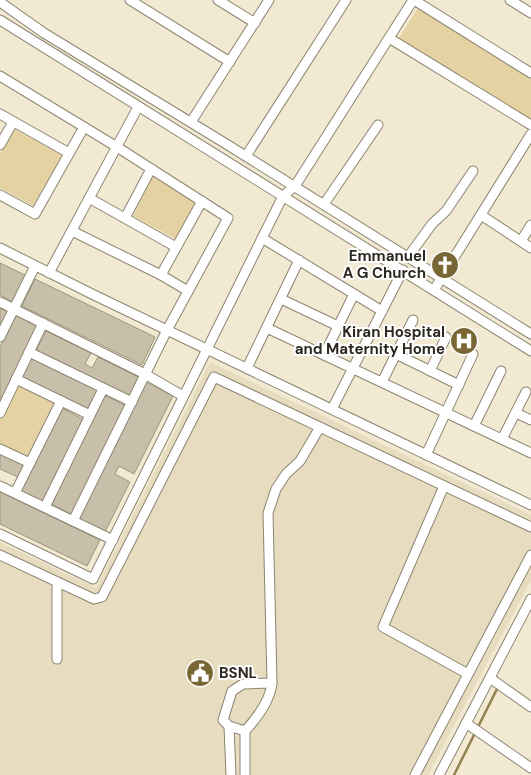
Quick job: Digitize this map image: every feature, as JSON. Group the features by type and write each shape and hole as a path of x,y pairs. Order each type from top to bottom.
{"street":[{"path":"218,0 255,23"},
{"path":"191,122 269,0"},
{"path":"246,156 346,0"},
{"path":"0,534 93,579 283,196 295,186 414,0 531,73"},
{"path":"510,0 531,13"},
{"path":"134,1 230,62"},
{"path":"0,2 44,33 295,186 531,334"},
{"path":"0,20 531,351"},
{"path":"389,38 531,125"},
{"path":"1,78 117,147 228,218 167,330 73,521"},
{"path":"49,273 138,107"},
{"path":"0,114 69,153"},
{"path":"0,145 13,122"},
{"path":"324,204 378,125"},
{"path":"0,195 35,214 84,127"},
{"path":"434,290 531,134"},
{"path":"125,218 151,169"},
{"path":"408,257 432,224 446,211 473,172"},
{"path":"89,198 176,247"},
{"path":"161,275 202,201"},
{"path":"480,215 531,248"},
{"path":"520,241 531,225"},
{"path":"72,231 161,275 188,291"},
{"path":"262,238 382,311"},
{"path":"0,248 531,505"},
{"path":"247,368 299,260"},
{"path":"0,337 35,266"},
{"path":"332,409 403,270"},
{"path":"324,355 354,294"},
{"path":"281,299 338,326"},
{"path":"0,302 146,374 183,396"},
{"path":"382,382 412,320"},
{"path":"0,413 43,323"},
{"path":"267,328 531,453"},
{"path":"430,371 446,337"},
{"path":"29,352 132,402"},
{"path":"396,354 459,385"},
{"path":"426,455 473,354"},
{"path":"474,426 501,371"},
{"path":"0,555 94,599 102,597 214,377 531,526"},
{"path":"16,379 90,415"},
{"path":"45,507 103,389"},
{"path":"502,439 526,392"},
{"path":"15,493 61,401"},
{"path":"516,413 531,420"},
{"path":"245,775 244,731 254,722 271,693 272,683 268,513 276,489 286,474 300,460 320,427"},
{"path":"0,449 30,463"},
{"path":"0,486 113,540"},
{"path":"444,486 383,627 468,674"},
{"path":"415,775 531,555"},
{"path":"57,582 57,659"},
{"path":"440,775 473,728 490,678 531,599"},
{"path":"490,678 531,707"},
{"path":"244,731 229,726 223,720 232,691 244,684 272,683"},
{"path":"229,726 231,775"},
{"path":"473,728 530,767"}],"shaded area":[{"path":"418,8 531,79 531,121 399,38"},
{"path":"14,129 62,155 33,206 0,188 0,154"},
{"path":"153,176 196,203 176,239 133,216"},
{"path":"210,362 531,515 531,580 428,775 0,775 0,542 96,588"},
{"path":"17,384 56,403 30,459 0,445 0,420"}],"building":[{"path":"0,263 27,276 14,303 0,295"},
{"path":"35,279 155,337 142,365 22,306"},
{"path":"0,308 8,312 0,329"},
{"path":"16,315 37,326 0,402 0,347"},
{"path":"464,330 472,335 464,351 455,346"},
{"path":"46,331 91,353 85,364 92,368 98,357 140,378 131,397 36,351"},
{"path":"31,358 97,390 88,409 21,377"},
{"path":"146,382 173,396 134,474 119,466 115,474 130,482 105,532 78,519"},
{"path":"104,395 126,406 73,515 51,504"},
{"path":"62,408 84,420 43,502 20,491"},
{"path":"0,454 24,465 18,477 0,469"},
{"path":"0,492 100,540 87,566 0,524"}],"waterway":[{"path":"454,775 497,689"}],"place":[{"name":"Emmanuel A G Church","path":"445,265"},
{"name":"Kiran Hospital and Maternity Home","path":"464,341"},
{"name":"BSNL","path":"200,673"}]}
